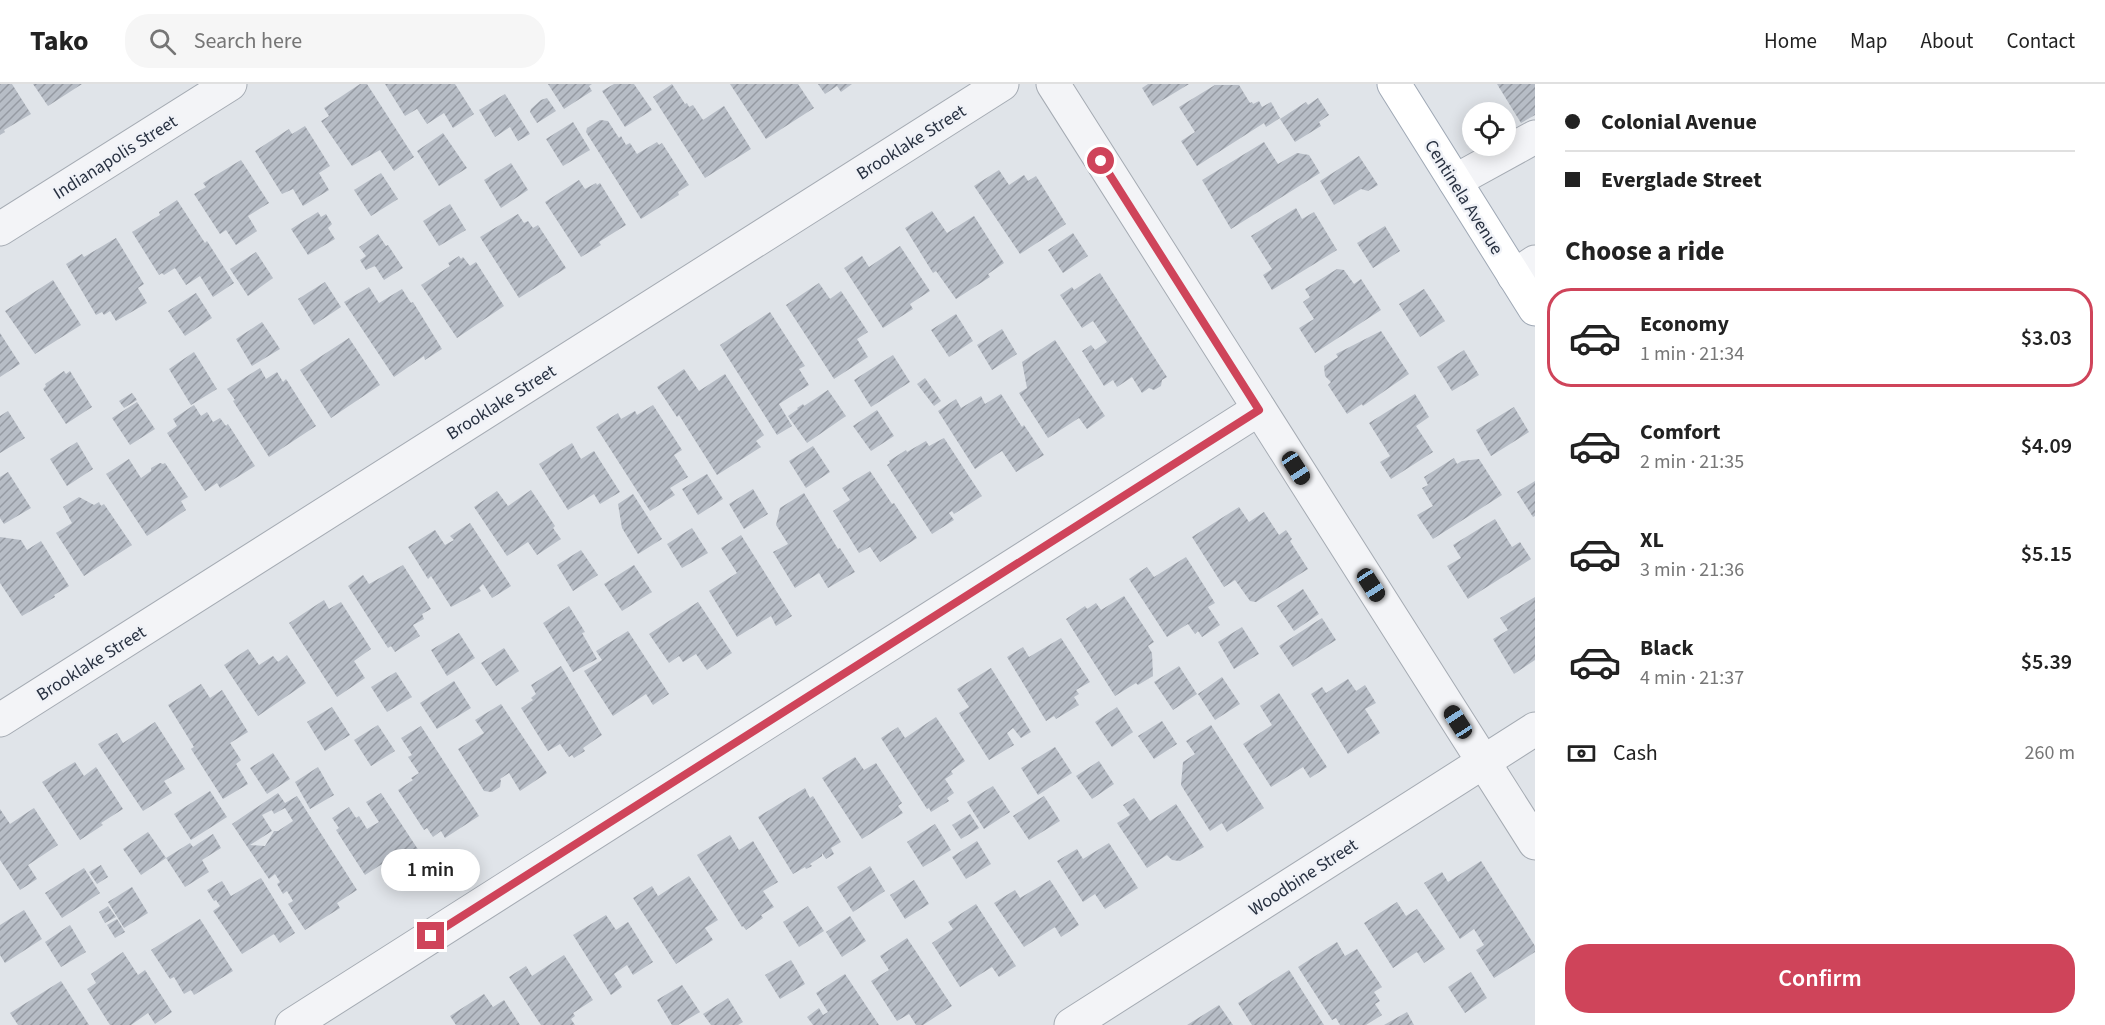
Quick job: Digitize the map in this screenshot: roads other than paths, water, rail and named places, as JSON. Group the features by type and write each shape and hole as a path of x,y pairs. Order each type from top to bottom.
{"main road":[{"name":"Centinela Avenue","path":"1394,84 1455,181 1525,269 1535,309"}],"street":[{"name":"Indianapolis Street","path":"0,229 230,84"},
{"name":"Brooklake Street","path":"0,720 1002,84"},
{"path":"1053,84 1535,843"},
{"path":"1455,181 1535,136"},
{"path":"292,1025 1259,410"},
{"name":"Woodbine Street","path":"1071,1025 1535,729"}]}
